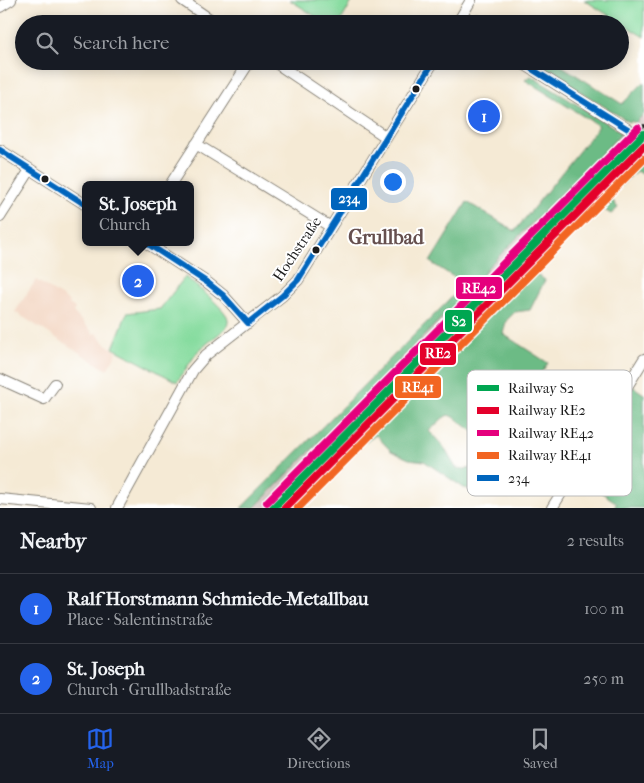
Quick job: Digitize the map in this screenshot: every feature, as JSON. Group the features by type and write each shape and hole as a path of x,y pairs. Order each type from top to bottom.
{"street":[{"path":"0,7 12,0"},
{"path":"182,0 204,15"},
{"path":"463,15 471,0"},
{"path":"173,181 244,70"},
{"path":"286,70 386,137"},
{"name":"Hochstraße","path":"117,508 193,370 206,355 248,324 298,280 428,70"},
{"path":"533,70 644,139"},
{"path":"196,144 331,227"},
{"path":"0,150 82,202"},
{"path":"0,218 30,170"},
{"path":"151,246 223,295 248,324"},
{"path":"632,378 644,359"},
{"path":"0,379 44,398 55,384"},
{"path":"552,508 559,496"},
{"path":"0,499 91,508"}],"shaded area":[{"path":"644,114 644,147 588,203 590,206 527,268 524,267 283,508 254,508 482,277 487,268 621,134 623,135"},
{"path":"36,280 70,302 69,304 75,308 73,312 94,334 96,333 117,352 107,370 15,312"}],"green space":[{"path":"290,0 353,0 344,15 313,15"},
{"path":"584,0 644,0 644,37 629,28 629,15 608,15"},
{"path":"475,11 481,15 472,15"},
{"path":"545,70 568,70 622,104 644,82 644,114 635,123 629,122"},
{"path":"531,76 618,130 621,134 487,268 482,277 254,508 241,508 465,284 430,262 467,202 515,231 599,126 525,80"},
{"path":"644,147 644,175 636,171 610,197 618,208 611,214 601,208 590,206 588,203"},
{"path":"525,267 545,280 530,310 515,312 506,321 503,334 548,363 543,370 467,370 467,427 448,415 429,431 443,446 456,468 467,469 467,489 424,461 409,459 391,451 376,435 367,441 361,441 355,437"},
{"path":"185,277 219,306 227,316 228,322 226,328 198,351 177,382 113,348 127,313 160,309"},
{"path":"632,386 644,394 644,508 614,508 617,503 607,496 632,496"}],"railway":[{"path":"265,508 644,126"}],"rail line":[{"name":"RE42","path":"267,502 638,128"},
{"name":"S2","path":"273,508 644,134"},
{"name":"RE2","path":"285,508 644,146"},
{"name":"RE41","path":"298,508 644,159"}],"transit line":[{"name":"234","path":"248,323 282,296 298,280 428,70"},
{"name":"234","path":"533,70 644,139"},
{"name":"234","path":"0,150 82,202"},
{"name":"234","path":"151,246 208,283 223,295 248,323"}],"place":[{"name":"Ralf Horstmann Schmiede-Metallbau","path":"484,116"},
{"name":"St. Joseph","path":"138,281"}],"district":[{"name":"Grullbad","path":"386,237"}]}
